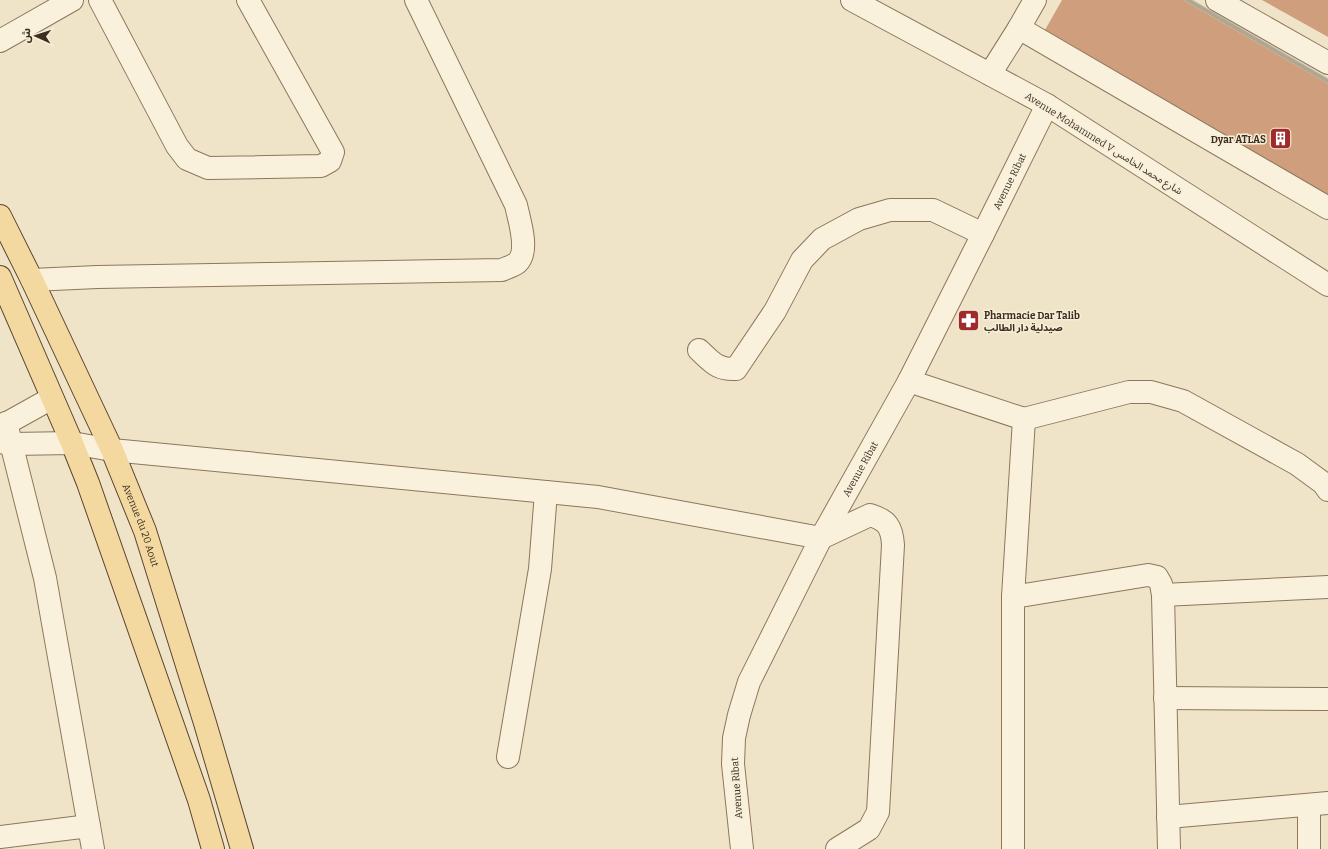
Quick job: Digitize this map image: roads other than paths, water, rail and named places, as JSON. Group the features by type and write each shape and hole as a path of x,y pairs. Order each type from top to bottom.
{"main road":[{"name":"Avenue du 20 Aout","path":"0,216 32,280 112,450 145,531 205,723 242,849"},
{"path":"0,277 72,442 88,483 199,800 213,849"}],"street":[{"path":"0,41 72,0"},
{"path":"100,0 176,146 188,159 208,168 321,166 330,161 333,152 248,0"},
{"path":"32,280 96,277 502,270 517,263 523,253 523,234 516,205 416,0"},
{"name":"Avenue Mohammed V شارع محمد الخامس","path":"852,0 1047,105 1328,285"},
{"path":"990,74 1036,0"},
{"path":"1217,0 1328,63"},
{"path":"1019,28 1328,208"},
{"name":"Avenue Ribat","path":"742,849 733,764 734,738 749,682 821,538 908,381 1047,105"},
{"path":"699,350 715,365 727,370 736,369 775,311 802,260 822,239 859,219 890,210 933,210 983,234"},
{"path":"908,381 1024,419 1129,392 1151,392 1183,401 1297,464 1323,482 1328,490"},
{"path":"4,434 52,398"},
{"path":"1013,849 1013,597 1024,419"},
{"path":"4,434 72,442 112,450 598,497 821,538 870,515 880,518 887,524 892,535 878,812 869,829 837,849"},
{"path":"4,434 45,578 93,849"},
{"path":"508,757 540,569 546,492"},
{"path":"1013,597 1148,575 1157,578 1161,584 1163,595 1169,849"},
{"path":"1163,595 1328,587"},
{"path":"1166,698 1328,699"},
{"path":"1168,817 1319,804 1309,849"},
{"path":"0,837 89,826"}],"place":[{"name":"Dyar ATLAS","path":"1281,139"},
{"name":"Pharmacie Dar Talib صيدلية دار الطالب","path":"968,321"}]}
